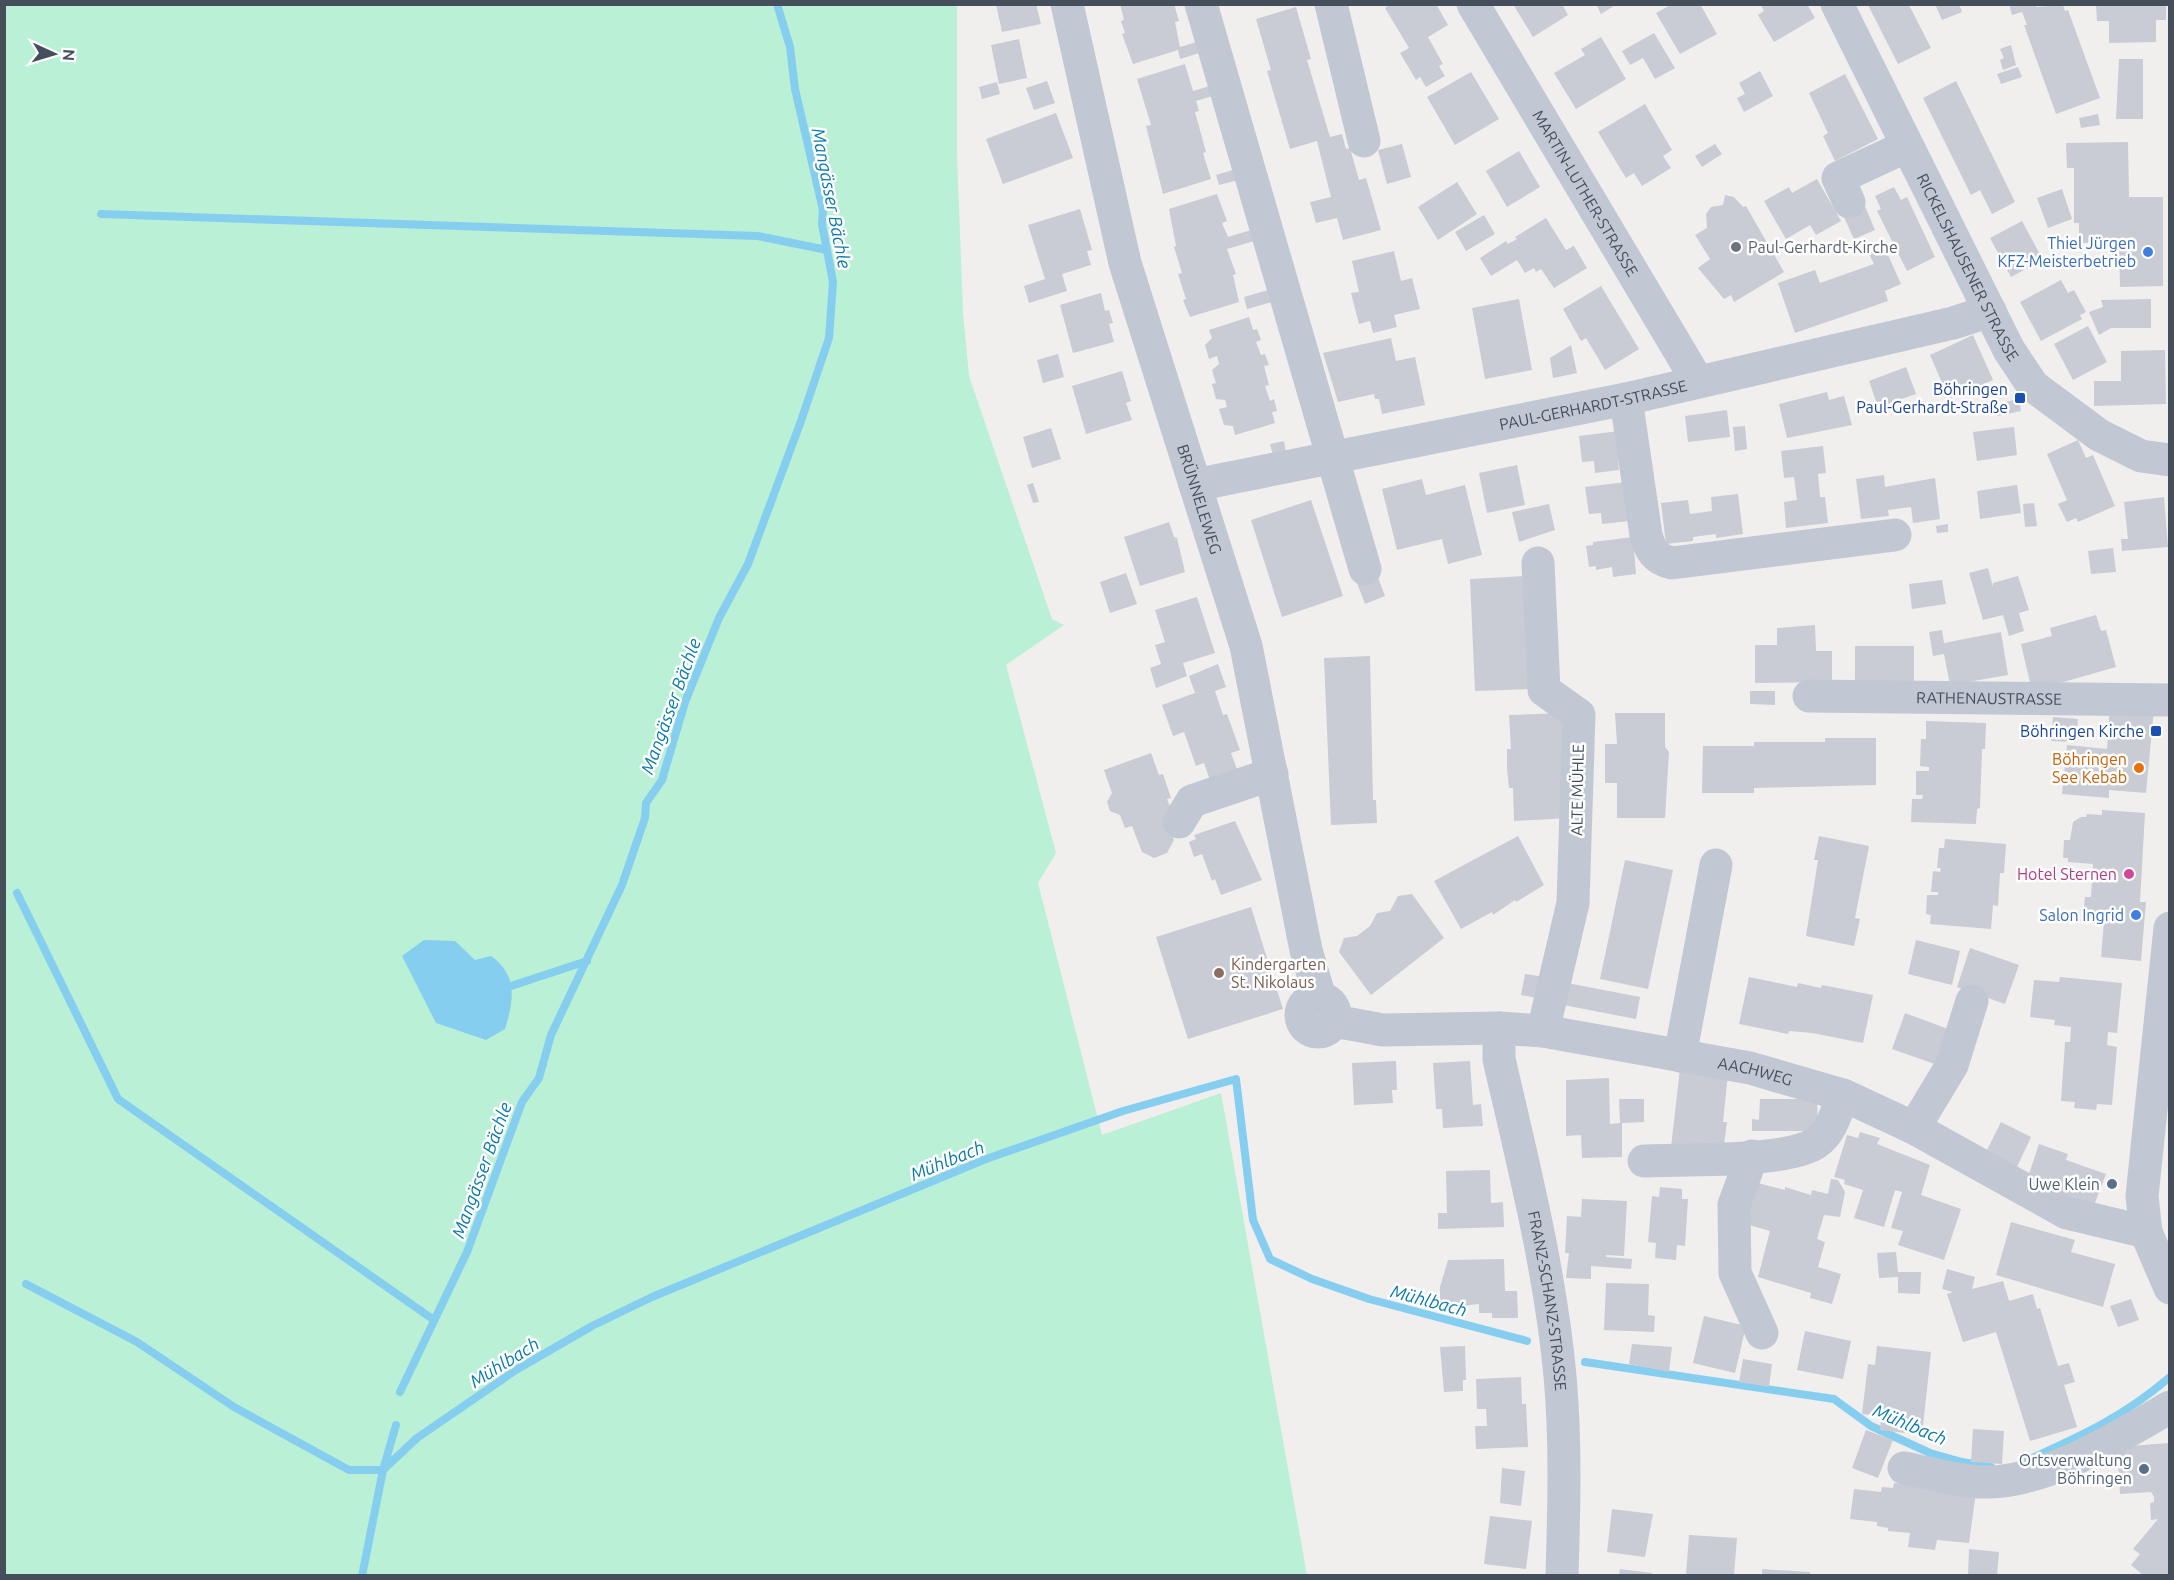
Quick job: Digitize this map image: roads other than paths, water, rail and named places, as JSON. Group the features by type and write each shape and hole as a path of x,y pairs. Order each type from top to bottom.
{"street":[{"name":"BRÜNNELEWEG","path":"1067,4 1125,263 1246,646 1305,950 1327,1010"},
{"path":"1201,4 1365,569"},
{"path":"1331,4 1364,141"},
{"name":"MARTIN-LUTHER-STRASSE","path":"1473,4 1698,382"},
{"name":"RICKELSHAUSENER STRASSE","path":"1837,4 2008,350 2033,386 2099,435 2141,456 2169,460"},
{"path":"1849,201 1838,178 1907,146"},
{"name":"PAUL-GERHARDT-STRASSE","path":"1194,485 1626,399 1953,323 1989,311"},
{"path":"1626,399 1646,535 1649,547 1662,561 1672,563 1895,535"},
{"name":"ALTE MÜHLE","path":"1538,563 1544,690 1579,715 1573,903 1543,1031"},
{"name":"RATHENAUSTRASSE","path":"1809,696 2169,700"},
{"path":"1179,822 1192,801 1272,774"},
{"path":"1680,1056 1716,865"},
{"path":"2169,928 2142,1178 2146,1232 2169,1288"},
{"path":"1914,1128 1952,1065 1972,1001"},
{"name":"AACHWEG","path":"1327,1010 1383,1030 1499,1028 1543,1031 1750,1068 1842,1095 1914,1128 2067,1213 2146,1232"},
{"name":"FRANZ-SCHANZ-STRASSE","path":"1499,1028 1499,1059 1543,1251 1560,1377 1564,1487 1562,1575"},
{"path":"1644,1161 1752,1156 1795,1151 1816,1143 1830,1128 1842,1095"},
{"path":"1752,1156 1734,1205 1735,1274 1762,1333"},
{"path":"1904,1468 1985,1482 2036,1474 2100,1448 2169,1407"}],"water":[{"path":"424,940 455,941 475,960 491,956 500,963 510,980 512,998 505,1029 486,1040 436,1023 402,956"}],"waterway":[{"name":"Mangässer Bächle","path":"400,1392 467,1252 522,1102 539,1078 551,1035 622,885 645,818 646,803 662,780 685,702 719,618 748,564 829,338 833,282 822,224 823,210 795,89 790,47 777,4"},
{"path":"101,214 758,236 827,250"},
{"path":"17,893 118,1099 434,1320"},
{"path":"511,986 587,961"},
{"name":"Mühlbach","path":"383,1470 417,1438 516,1370 592,1326 652,1297 986,1159 1123,1111 1236,1079 1253,1220 1270,1259 1312,1279 1369,1299 1527,1341"},
{"path":"26,1284 137,1342 234,1407 349,1470 383,1470"},
{"name":"Mühlbach","path":"1585,1362 1834,1399 1871,1426 1930,1453 1991,1467"},
{"name":"Mühlbach","path":"2028,1460 2119,1414 2170,1377"},
{"name":"Mühlbach","path":"362,1576 383,1470 396,1425"}],"place":[{"name":"Paul-Gerhardt-Kirche","path":"1736,247"},
{"name":"Thiel Jürgen KFZ-Meisterbetrieb","path":"2148,252"},
{"name":"Böhringen Paul-Gerhardt-Straße","path":"2020,398"},
{"name":"Böhringen Kirche","path":"2156,731"},
{"name":"Böhringen See Kebab","path":"2139,768"},
{"name":"Hotel Sternen","path":"2129,874"},
{"name":"Salon Ingrid","path":"2136,915"},
{"name":"Kindergarten St. Nikolaus","path":"1219,973"},
{"name":"Uwe Klein","path":"2112,1184"},
{"name":"Ortsverwaltung Böhringen","path":"2144,1469"}]}
